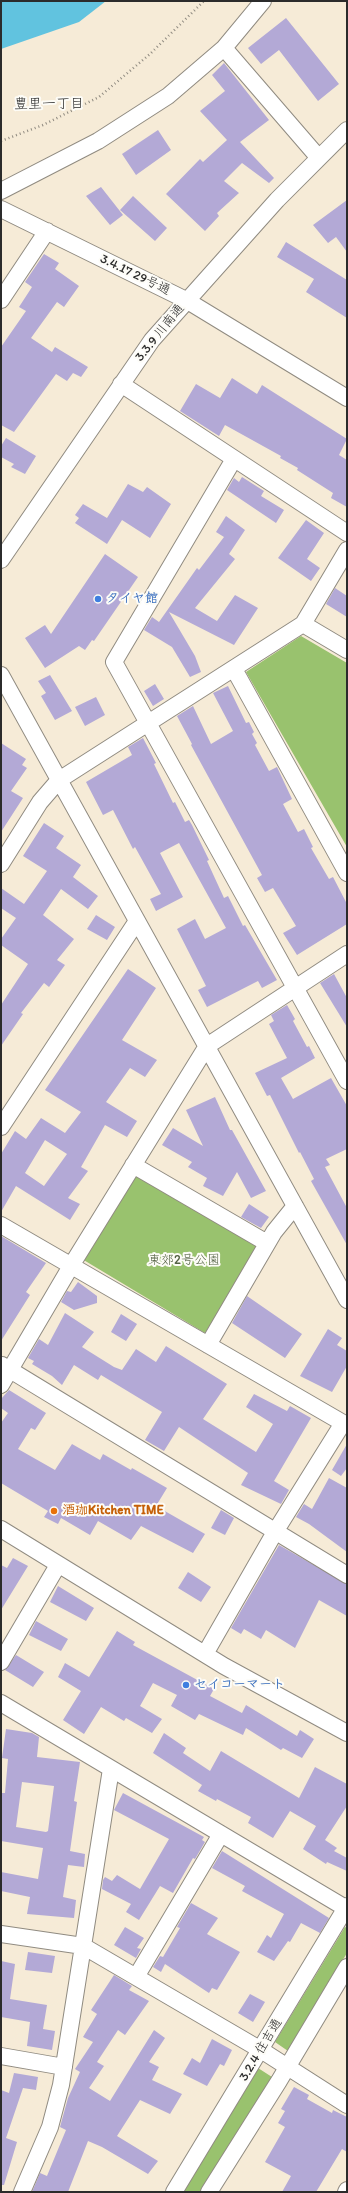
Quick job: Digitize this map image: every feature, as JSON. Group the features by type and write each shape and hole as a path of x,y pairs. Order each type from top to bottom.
{"street":[{"path":"1,191 98,142 168,96 224,48 263,1"},
{"path":"224,48 319,158"},
{"name":"3.3.9 川南通","path":"1,560 152,340 186,300 277,200 347,130"},
{"name":"3.4.17 29号通","path":"1,209 186,300 347,398"},
{"path":"1,300 47,231"},
{"path":"121,384 347,533"},
{"path":"234,459 114,662 347,1081"},
{"path":"1,864 40,802 59,780 303,624 347,550"},
{"path":"303,624 347,650"},
{"path":"234,669 347,873"},
{"path":"1,675 347,1300"},
{"path":"1,1127 137,921"},
{"path":"1,1385 6,1367 71,1266 207,1046 347,954"},
{"path":"133,1165 267,1243"},
{"path":"208,1345 267,1243 295,1206"},
{"path":"1,1225 343,1423 275,1532 204,1654"},
{"path":"6,1367 347,1575"},
{"path":"1,1529 204,1654 347,1733"},
{"path":"1,1662 58,1565"},
{"path":"1,1703 347,1908"},
{"path":"22,2192 50,2127 64,2067 111,1769"},
{"path":"136,1977 221,1834"},
{"name":"3.2.4 住吉通","path":"174,2192 347,1908"},
{"path":"1,1934 83,1946 261,2050 347,2105"},
{"path":"209,2192 287,2068 347,1967"},
{"path":"1,2056 64,2067"}],"path":[{"path":"1,141 43,125 99,97 150,54 204,1"}],"green space":[{"path":"301,636 347,663 347,847 246,672"},
{"name":"東郊2号公園","path":"133,1174 259,1246 205,1333 82,1259"},
{"path":"345,1927 347,1928 347,1953 288,2051 275,2042"},
{"path":"258,2068 272,2077 200,2192 182,2192"}],"water":[{"path":"1,1 106,1 79,22 1,49"}],"building":[{"path":"286,18 339,84 318,101 279,50 261,64 248,48"},
{"path":"224,63 269,120 240,142 274,178 269,183 242,163 224,181 239,193 217,213 219,216 205,231 166,194 200,159 203,162 227,140 200,111 225,91 212,75"},
{"path":"158,130 171,150 136,175 122,154"},
{"path":"101,187 123,215 110,225 86,196"},
{"path":"133,196 167,228 155,241 120,210"},
{"path":"347,200 347,252 336,237 328,243 313,225"},
{"path":"286,242 347,280 347,318 306,292 314,279 277,257"},
{"path":"44,254 59,263 55,269 79,286 64,307 57,302 31,338 52,352 55,347 88,367 81,377 73,373 67,381 56,374 14,432 1,425 1,347 26,311 19,307 32,287 25,282"},
{"path":"232,378 257,394 262,385 347,439 339,455 347,460 347,507 331,498 333,493 297,470 298,468 280,458 281,456 225,425 219,436 180,411 196,384 220,398"},
{"path":"6,438 36,456 25,474 11,467 14,464 1,457 1,446"},
{"path":"242,477 264,491 261,496 284,510 276,523 227,490 234,478 239,482"},
{"path":"128,484 143,492 147,487 171,504 150,538 122,520 107,544 75,523 79,518 75,515 83,504 107,518"},
{"path":"226,516 245,530 229,554 235,559 195,608 217,621 235,595 258,608 234,645 169,612 195,656 201,672 190,677 172,647 144,630 152,617 159,622 197,568 199,570 224,537 216,532"},
{"path":"306,520 324,533 307,559 320,568 311,581 278,558"},
{"path":"105,554 138,577 94,641 92,640 85,650 79,646 45,668 25,638 45,625 51,634"},
{"path":"335,588 347,596 347,617 326,604"},
{"path":"50,675 72,711 55,720 41,696 46,693 38,681"},
{"path":"155,684 164,699 153,706 144,691"},
{"path":"228,686 246,723 249,722 254,732 252,734 257,743 255,745 269,771 277,767 292,799 283,804 298,832 304,829 313,847 311,848 329,879 333,877 347,904 347,924 297,955 283,933 296,926 273,888 265,892 257,878 262,875 191,745 192,744 177,716 193,706 211,744 233,731 213,693"},
{"path":"96,697 105,715 85,726 75,707"},
{"path":"143,738 156,763 154,764 173,803 175,802 185,822 189,820 192,825 209,860 207,861 224,898 228,896 243,926 245,925 277,980 262,988 258,981 207,1007 198,990 206,986 177,929 195,919 205,939 226,928 179,843 160,853 183,897 156,911 150,899 161,894 135,847 133,849 113,810 103,815 86,782 132,755 128,747"},
{"path":"1,743 26,759 22,765 27,768 11,791 23,798 1,832"},
{"path":"44,823 64,836 56,848 81,865 73,877 98,896 88,909 61,889 43,915 74,939 57,960 65,965 49,987 44,983 21,1013 23,1014 1,1046 1,1005 28,964 1,945 1,939 16,918 1,908 1,888 24,904 47,871 23,856"},
{"path":"96,915 115,927 107,940 87,929"},
{"path":"128,969 156,988 122,1040 157,1060 145,1077 130,1068 106,1102 137,1121 127,1137 105,1125 81,1167 88,1171 68,1198 80,1204 70,1220 16,1186 1,1212 1,1154 15,1131 26,1139 41,1118 65,1133 81,1112 45,1090","holes":["45,1140 67,1154 44,1186 25,1173"]},
{"path":"334,974 347,998 347,1027 320,983"},
{"path":"287,1005 295,1019 293,1021 307,1047 309,1046 315,1058 281,1078 293,1099 331,1078 347,1106 347,1149 326,1159 330,1165 325,1167 347,1208 347,1245 311,1181 314,1179 300,1152 299,1153 270,1095 267,1096 255,1073 287,1058 269,1024 274,1021 271,1015"},
{"path":"215,1097 230,1130 232,1130 266,1191 251,1198 237,1172 223,1196 203,1186 207,1178 188,1167 192,1162 162,1145 173,1128 203,1146 186,1110"},
{"path":"249,1204 269,1217 261,1228 241,1217"},
{"path":"1,1236 46,1263 26,1292 30,1295 1,1341"},
{"path":"78,1282 97,1296 97,1303 74,1310 61,1302 67,1291 71,1292"},
{"path":"247,1296 302,1334 285,1358 232,1323"},
{"path":"65,1313 94,1332 82,1347 114,1367 122,1370 136,1349 156,1362 166,1346 227,1384 203,1419 256,1452 273,1424 246,1407 254,1394 287,1411 290,1406 311,1418 274,1481 289,1490 281,1504 241,1485 248,1473 179,1427 164,1451 145,1440 162,1412 101,1375 98,1380 74,1365 62,1385 52,1376 32,1364 34,1361 28,1358 39,1339 48,1345"},
{"path":"121,1314 137,1324 126,1341 111,1332"},
{"path":"328,1329 342,1338 337,1345 347,1351 347,1366 332,1392 300,1376"},
{"path":"9,1390 46,1413 35,1430 31,1428 18,1449 55,1470 72,1444 100,1460 103,1454 131,1470 132,1468 167,1488 156,1506 205,1534 193,1553 141,1526 131,1540 98,1521 90,1535 61,1518 58,1524 44,1517 48,1511 1,1483 1,1423 8,1413 1,1408 1,1399"},
{"path":"347,1444 347,1468 341,1476 332,1470"},
{"path":"329,1478 347,1488 347,1552 309,1524 296,1517 304,1504 312,1509"},
{"path":"221,1510 234,1518 225,1535 211,1528"},
{"path":"279,1545 347,1584 347,1616 319,1600 295,1648 266,1630 261,1639 244,1629 241,1634 231,1628"},
{"path":"13,1558 28,1566 1,1610 1,1565 7,1568"},
{"path":"188,1572 211,1587 201,1602 178,1588"},
{"path":"58,1586 94,1608 86,1621 50,1602"},
{"path":"36,1621 68,1639 61,1651 29,1635"},
{"path":"117,1631 135,1642 133,1645 214,1689 210,1696 242,1713 246,1705 297,1736 300,1730 314,1739 302,1758 283,1748 281,1750 246,1728 243,1735 199,1714 195,1720 171,1706 177,1695 153,1683 140,1706 162,1719 152,1733 126,1718 124,1721 101,1707 84,1734 63,1720 81,1691 58,1677 65,1663 89,1677"},
{"path":"16,1655 44,1672 33,1687 5,1670"},
{"path":"6,1729 32,1733 39,1737 37,1757 80,1762 74,1801 77,1802 70,1851 85,1854 84,1867 68,1865 63,1897 76,1900 74,1918 27,1914 30,1897 1,1891 1,1872 38,1879 43,1848 1,1841 1,1793 5,1793 8,1759 2,1758","holes":["22,1782 54,1786 48,1831 46,1832 16,1827"]},
{"path":"164,1733 186,1748 183,1753 210,1771 221,1751 299,1798 315,1767 347,1784 347,1806 325,1840 337,1848 334,1851 347,1858 347,1871 327,1862 326,1864 303,1849 316,1826 290,1811 273,1838 248,1823 251,1817 198,1791 202,1785 153,1753"},
{"path":"123,1793 204,1837 202,1840 205,1842 195,1859 193,1858 173,1893 160,1886 139,1920 126,1912 131,1904 102,1889 103,1880 105,1877 112,1881 117,1875 140,1889 169,1839 114,1810"},
{"path":"222,1851 329,1918 320,1933 301,1923 290,1942 288,1941 274,1961 257,1952 267,1935 271,1938 284,1914 242,1891 245,1886 212,1868"},
{"path":"191,1903 218,1918 207,1934 240,1952 217,1990 212,1988 209,1993 165,1964 161,1972 153,1967 160,1956 163,1957 180,1928 177,1927"},
{"path":"125,1927 144,1938 137,1948 141,1949 136,1958 114,1945"},
{"path":"28,1952 55,1956 52,1973 25,1970"},
{"path":"1,1961 15,1964 10,1999 47,2005 43,2029 55,2031 52,2050 27,2046 30,2022 1,2017"},
{"path":"114,1975 132,1986 129,1990 149,2001 125,2035 118,2030 97,2062 104,2066 89,2088 110,2101 154,2030 165,2038 149,2062 159,2067 152,2080 182,2094 170,2114 140,2100 117,2136 158,2161 148,2174 102,2147 88,2141 68,2192 32,2192 40,2173 47,2176 66,2130 60,2127 68,2098 80,2072 75,2069 93,2042 83,2037 97,2014 91,2010"},
{"path":"250,1994 265,2002 253,2022 238,2013"},
{"path":"212,2039 232,2050 224,2066 220,2064 207,2086 183,2074 192,2058 200,2063"},
{"path":"14,2073 38,2077 36,2090 23,2088 6,2138 17,2142 4,2185 1,2185 1,2090 9,2093"},
{"path":"294,2087 309,2095 307,2099 332,2113 333,2110 347,2117 347,2152 342,2149 316,2192 282,2192 291,2176 265,2162 285,2127 278,2123 285,2111 281,2109"}],"place":[{"name":"タイヤ館","path":"98,599"},
{"name":"酒珈Kitchen TIME","path":"54,1511"},
{"name":"セイコーマート","path":"186,1685"}],"district":[{"name":"豊里一丁目","path":"49,104"}]}
